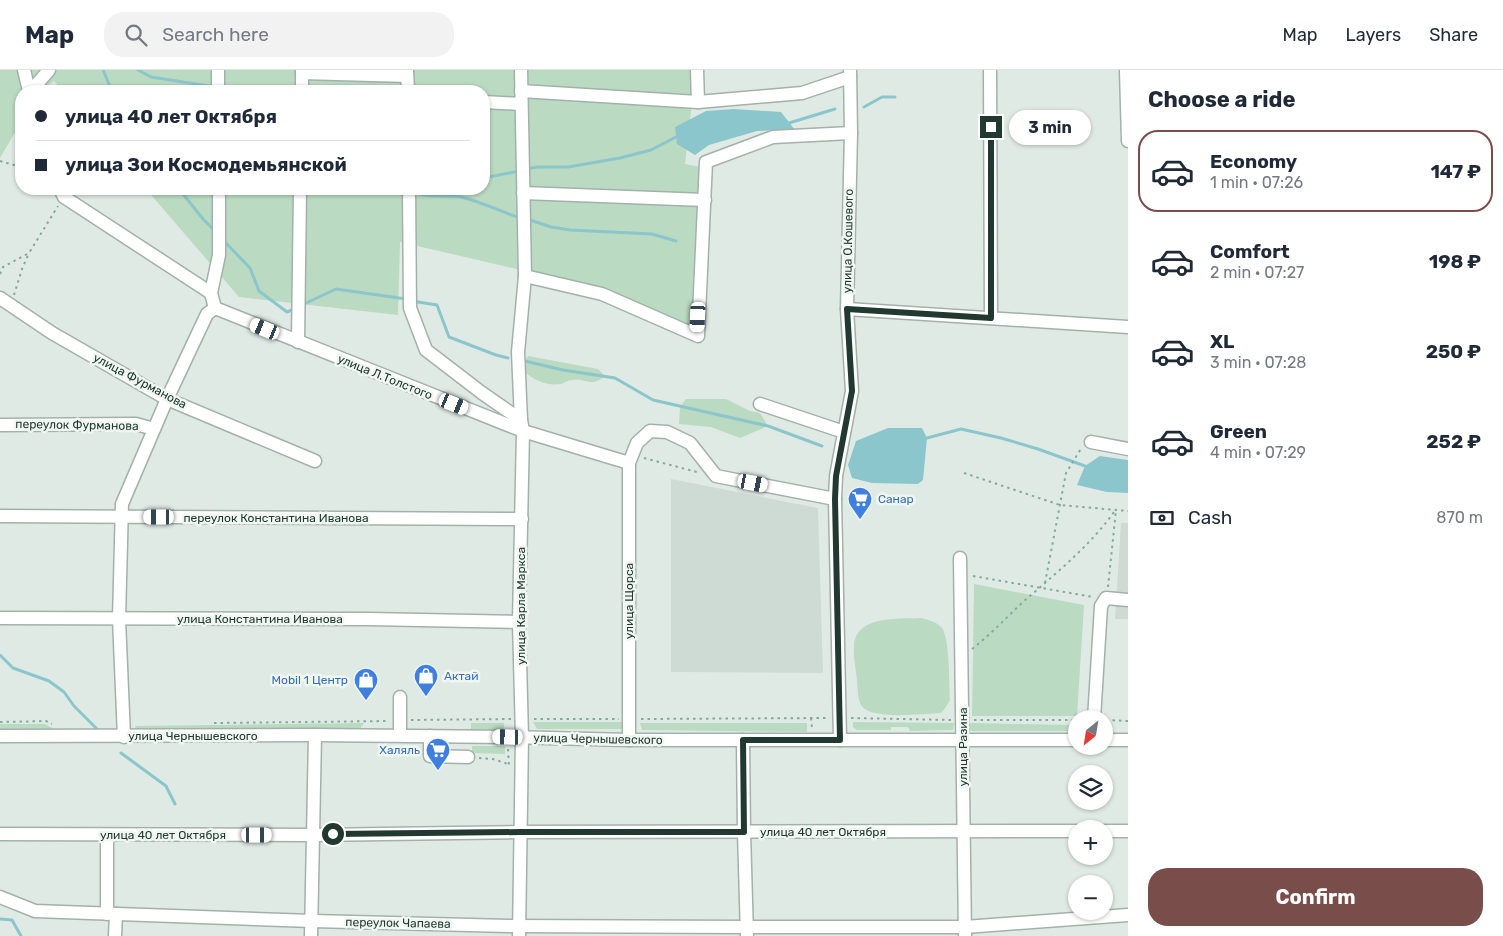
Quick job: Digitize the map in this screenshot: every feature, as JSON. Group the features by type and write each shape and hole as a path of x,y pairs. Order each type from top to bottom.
{"street":[{"path":"24,70 28,85"},
{"path":"35,85 49,70"},
{"path":"218,70 218,85"},
{"name":"улица Карла Маркса","path":"519,931 522,737 520,622 522,426 518,352 525,276 521,70"},
{"path":"697,70 698,102"},
{"path":"990,70 991,318"},
{"path":"1126,70 1128,142"},
{"path":"302,85 302,72 407,73"},
{"path":"521,91 698,102 802,93 850,73"},
{"name":"улица О.Кошевого","path":"840,740 835,499 836,476 852,391 847,309 851,133 850,73"},
{"path":"490,102 521,104"},
{"path":"525,276 602,294 698,336 706,162 773,137 851,133"},
{"path":"523,193 704,200"},
{"path":"65,195 211,293"},
{"path":"124,736 119,619 122,504 206,314 215,308 211,293 219,254 219,195"},
{"path":"298,342 300,195"},
{"path":"409,195 410,308 426,350 522,426"},
{"name":"улица Фурманова","path":"0,298 52,333 167,399 315,461"},
{"name":"улица Л.Толстого","path":"215,308 298,342 522,426 630,459"},
{"path":"847,309 1128,327"},
{"path":"760,404 844,432"},
{"name":"переулок Фурманова","path":"0,425 136,424 154,429"},
{"path":"630,459 637,443 650,431 667,432 690,443 716,476 835,499"},
{"path":"1091,442 1128,449"},
{"name":"улица Щорса","path":"629,740 630,459"},
{"name":"переулок Константина Иванова","path":"0,516 522,520"},
{"name":"улица Разина","path":"960,558 965,931"},
{"path":"1095,710 1101,606 1106,598 1128,600"},
{"name":"улица Константина Иванова","path":"0,618 359,619 520,622"},
{"path":"400,698 400,736"},
{"path":"311,936 316,735"},
{"name":"улица Чернышевского","path":"0,736 316,735 629,740 1068,740"},
{"path":"430,736 430,756 468,757"},
{"path":"743,740 747,931"},
{"path":"1113,740 1128,740"},
{"name":"улица 40 лет Октября","path":"0,834 313,835 521,832 1068,831"},
{"path":"1113,831 1128,831"},
{"path":"107,834 115,936"},
{"name":"переулок Чапаева","path":"0,897 36,911 519,931 965,931 1128,915"}],"path":[{"path":"0,161 15,165"},
{"path":"12,306 22,269 29,253 61,195"},
{"path":"0,274 3,267 29,253"},
{"path":"1045,583 1066,473 1080,448 1091,442"},
{"path":"630,459 650,459 716,476"},
{"path":"964,473 1060,505 1128,511"},
{"path":"962,657 989,636 1080,551 1116,510"},
{"path":"1106,598 1116,510"},
{"path":"960,574 1083,595"},
{"path":"811,718 812,734"},
{"path":"213,723 522,719 839,718 1068,720"},
{"path":"1113,720 1128,721"},
{"path":"0,722 46,721 54,724"},
{"path":"468,757 494,759 508,764"}],"shaded area":[{"path":"671,479 818,508 823,673 671,672"},
{"path":"1121,523 1128,523 1128,619 1115,619"}],"green space":[{"path":"0,70 691,70 691,112 685,164 701,167 693,328 603,289 400,242 398,315 239,297 151,195 490,195 490,85 58,85 54,81 48,85 15,85 15,132 0,158"},
{"path":"528,356 598,369 605,376 600,380 592,382 569,380 561,384 546,383 533,378 525,372 525,361"},
{"path":"686,399 726,399 750,411 760,413 768,426 740,438 711,427 679,424 680,407"},
{"path":"974,584 1084,605 1077,710 1068,710 1068,716 972,716"},
{"path":"921,618 938,624 945,634 948,652 950,700 946,707 941,713 902,715 880,714 865,709 859,700 858,692 854,654 856,636 870,624 880,621"},
{"path":"533,722 624,722 625,729 537,729"},
{"path":"853,722 954,723 953,730 910,731 908,727 891,727 891,730 857,730 853,727"},
{"path":"364,723 360,729 139,732 135,726"},
{"path":"471,723 504,723 504,730 471,730"},
{"path":"640,723 807,723 807,732 642,730"},
{"path":"969,723 1068,725 1068,731 969,731"},
{"path":"0,724 45,724 54,729 0,729"},
{"path":"472,746 505,746 505,754 472,753"}],"water":[{"path":"734,109 781,112 795,130 757,131 709,145 695,155 677,144 675,127 706,111"},
{"path":"888,428 922,428 927,438 923,480 918,484 872,483 852,478 848,465 856,441"},
{"path":"1100,456 1128,460 1128,493 1107,492 1077,485 1085,466"}],"waterway":[{"path":"103,70 110,85"},
{"path":"138,70 151,77 202,85"},
{"path":"864,107 882,97 895,97"},
{"path":"789,123 835,109"},
{"path":"527,169 537,167 568,167 620,158 651,150 676,137"},
{"path":"490,177 519,171"},
{"path":"184,195 216,232"},
{"path":"423,195 461,197 521,218"},
{"path":"527,219 551,227 570,230 652,234 676,241"},
{"path":"223,240 250,268 259,291 287,312 294,309"},
{"path":"302,305 336,289 406,299"},
{"path":"412,301 437,305 449,337 508,358"},
{"path":"525,361 563,370 615,378 653,400 768,426 822,446"},
{"path":"927,438 961,429 1038,449 1085,466"},
{"path":"0,655 13,668 49,681 64,692 74,706 97,729"},
{"path":"121,753 166,786 175,804"},
{"path":"0,919 12,920 21,936"}],"place":[{"name":"Санар","path":"860,520"},
{"name":"Актай","path":"426,697"},
{"name":"Mobil 1 Центр","path":"366,701"},
{"name":"Халяль","path":"438,771"}],"route":[{"path":"333,834 744,832 743,740 840,740 835,499 836,476 852,391 847,309 991,318 991,127"}]}
